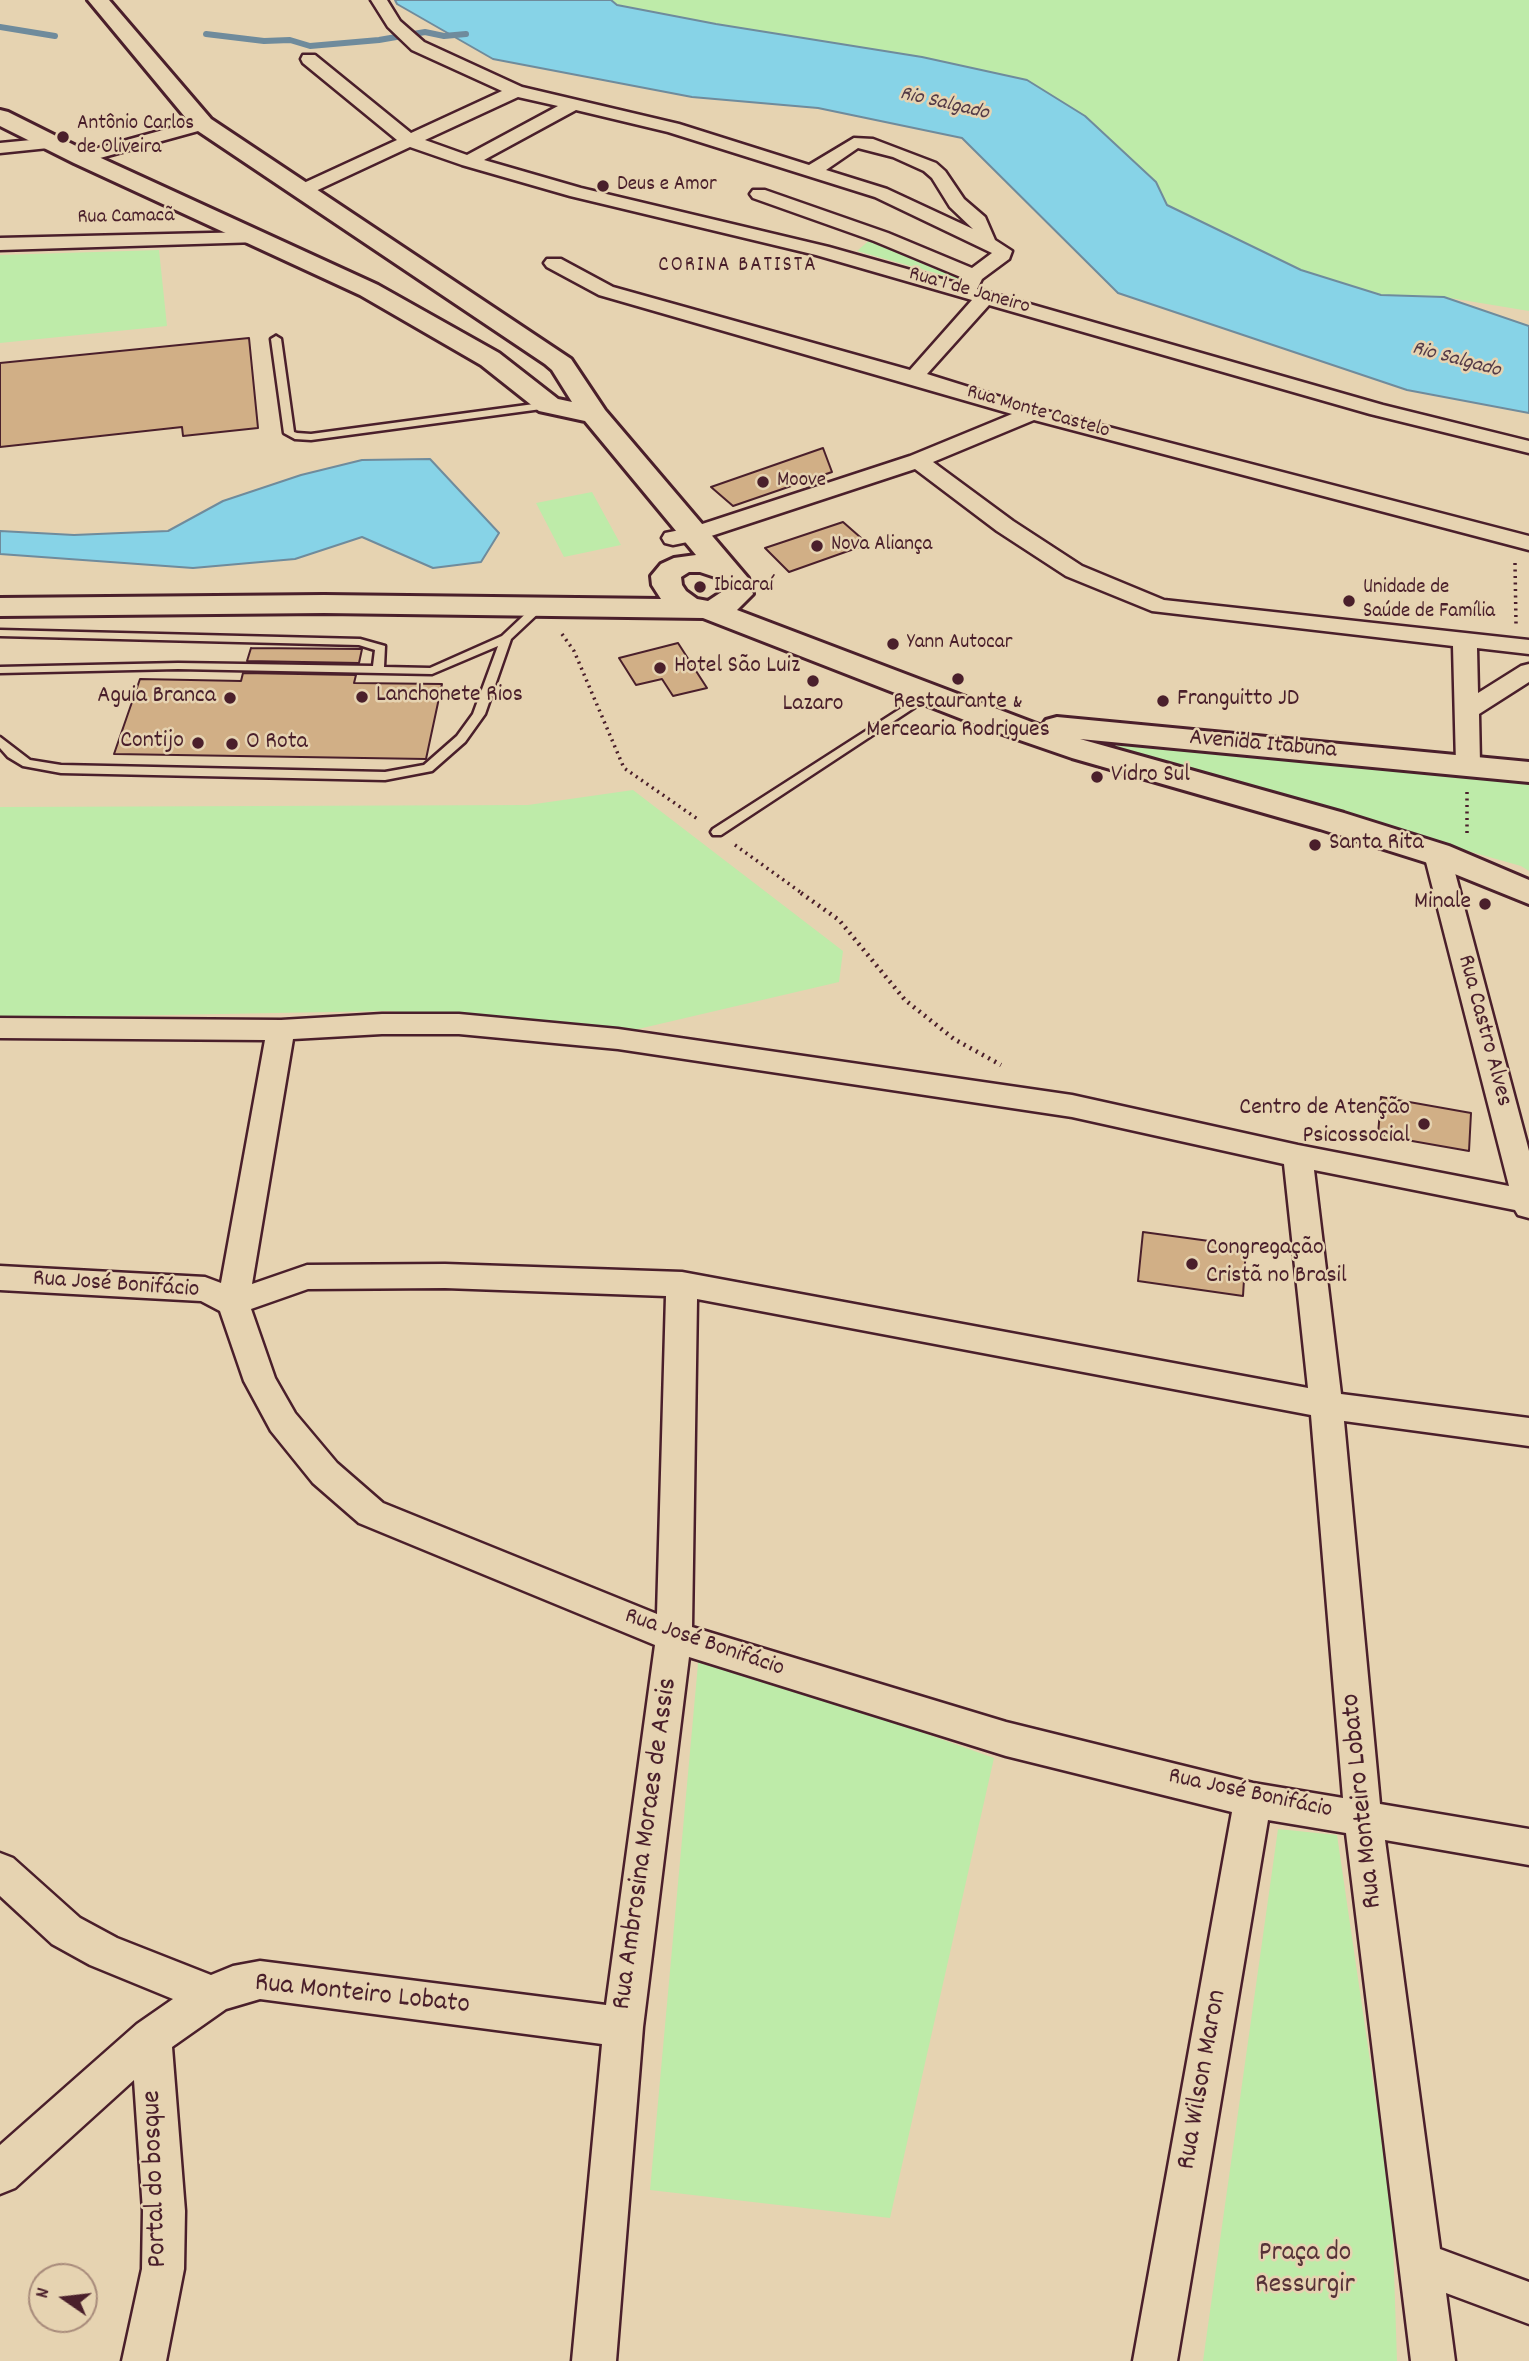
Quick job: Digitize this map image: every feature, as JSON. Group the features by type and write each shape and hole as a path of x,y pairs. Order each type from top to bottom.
{"street":[{"path":"98,0 203,124 554,358 680,527 730,577 821,652"},
{"path":"379,0 403,34 436,57 516,91 663,125 803,168 908,204 991,244 1003,253 975,288 914,377"},
{"path":"309,59 408,141"},
{"path":"301,191 516,91"},
{"path":"468,161 575,104"},
{"path":"0,117 252,238 369,290 490,359 549,405 594,415"},
{"path":"82,158 203,124"},
{"name":"Rua 1 de Janeiro","path":"408,141 576,192 975,288 1377,410 1529,447"},
{"path":"0,148 52,143"},
{"path":"721,228 750,203 803,168 854,143 867,143 930,167 939,175 957,203 978,221 991,244"},
{"path":"750,203 881,237 975,288"},
{"name":"Rua Camacã","path":"0,244 252,238"},
{"name":"Rua Monte Castelo","path":"554,262 598,287 636,301 914,377 1032,413 1522,541"},
{"path":"680,527 918,461 1032,413"},
{"path":"918,461 1005,526 1074,571 1124,594 1160,606 1522,647"},
{"path":"680,527 667,585 674,597 688,606 705,609 821,652 996,721 1143,770 1332,821 1444,857 1529,893"},
{"path":"0,607 324,604 705,609 732,600 738,594 730,577 712,565 693,563 577,606"},
{"path":"1465,641 1468,764"},
{"path":"1465,712 1529,671"},
{"name":"Avenida Itabuna","path":"996,721 1468,764 1529,772"},
{"name":"Rua Castro Alves","path":"1444,857 1528,1203"},
{"path":"0,1028 281,1030 382,1024 459,1024 618,1039 1072,1106 1528,1203"},
{"path":"281,1030 233,1303 307,1277 445,1276 682,1284 1326,1405 1529,1432"},
{"name":"Rua Monteiro Lobato","path":"1298,1156 1326,1405 1363,1817 1433,2361"},
{"name":"Rua José Bonifácio","path":"0,1278 205,1289 233,1303 260,1381 283,1422 325,1473 371,1513 674,1637 1006,1739 1253,1800 1529,1847"},
{"name":"Rua Ambrosina Moraes de Assis","path":"594,2361 623,2027 674,1637 682,1284"},
{"name":"Rua Wilson Maron","path":"1155,2361 1253,1800"},
{"path":"0,1871 66,1931 104,1952 212,1995"},
{"name":"Rua Monteiro Lobato","path":"0,2173 151,2038 212,1995 233,1985 260,1980 623,2027"},
{"name":"Portal do bosque","path":"144,2361 163,2269 164,2211 151,2038"},
{"path":"1422,2263 1529,2303"}],"lane":[{"path":"276,339 289,433 295,436 312,437 549,405"},
{"path":"0,670 178,667 432,671 506,638 540,606"},
{"path":"0,633 360,642 382,648 378,670"},
{"path":"0,741 12,754 27,763 52,768 386,776 428,768 461,738 479,715 506,638"},
{"path":"717,832 928,694"}],"path":[{"path":"1522,541 1522,647"},
{"path":"540,606 574,651 624,768 839,920 905,1000 954,1039 1002,1066"},
{"path":"1444,857 1467,837 1468,764"}],"green space":[{"path":"611,0 1529,0 1529,311 1444,297 1381,295 1301,270 1167,205 1156,182 1027,80 922,57 617,5"},
{"path":"872,238 969,276 964,281 857,251"},
{"path":"159,250 167,326 0,343 0,255"},
{"path":"592,492 621,545 564,557 536,503"},
{"path":"1066,738 1421,770 1529,784 1529,871 1521,866"},
{"path":"633,790 843,951 839,982 634,1030 387,1011 0,1018 0,807 528,805"},
{"path":"699,1653 994,1758 890,2218 650,2190"},
{"name":"Praça do Ressurgir","path":"1278,1829 1337,1835 1392,2211 1397,2361 1203,2361"}],"water":[{"name":"Rio Salgado","path":"395,0 611,0 617,5 922,57 1027,80 1085,116 1156,182 1167,205 1301,270 1381,295 1444,297 1529,326 1529,413 1407,390 1118,293 962,138 818,108 692,97 493,59 397,4"},
{"path":"430,459 499,533 481,562 433,568 362,537 295,559 193,568 0,554 0,531 74,535 168,531 223,501 301,475 362,460"}],"building":[{"path":"249,338 258,428 183,436 182,427 0,447 0,363"},
{"name":"Moove","path":"823,448 832,472 733,506 711,487"},
{"name":"Nova Aliança","path":"843,522 868,544 789,572 765,548"},
{"name":"Hotel São Luiz","path":"678,643 707,688 673,696 662,679 636,685 619,658"},
{"path":"251,648 362,649 359,663 247,661"},
{"path":"243,673 356,675 354,683 442,684 426,759 114,754 140,679 241,681"},
{"name":"Centro de Atenção Psicossocial","path":"1381,1097 1471,1113 1469,1151 1378,1135"},
{"name":"Congregação Cristã no Brasil","path":"1143,1232 1246,1246 1243,1296 1138,1281"}],"waterway":[{"path":"0,27 55,36"},
{"path":"206,34 264,41 290,40 310,46 379,40 425,32 444,36 466,34"}],"place":[{"name":"Antônio Carlos de Oliveira","path":"63,137"},
{"name":"Deus e Amor","path":"603,186"},
{"name":"Moove","path":"763,482"},
{"name":"Nova Aliança","path":"817,546"},
{"name":"Ibicaraí","path":"700,587"},
{"name":"Unidade de Saúde de Família","path":"1349,601"},
{"name":"Yann Autocar","path":"893,644"},
{"name":"Hotel São Luiz","path":"660,668"},
{"name":"Restaurante & Mercearia Rodrigues","path":"958,679"},
{"name":"Lazaro","path":"813,681"},
{"name":"Lanchonete Rios","path":"362,697"},
{"name":"Aguia Branca","path":"230,698"},
{"name":"Franguitto JD","path":"1163,701"},
{"name":"Contijo","path":"198,743"},
{"name":"O Rota","path":"232,744"},
{"name":"Vidro Sul","path":"1097,777"},
{"name":"Santa Rita","path":"1315,845"},
{"name":"Minale","path":"1485,904"},
{"name":"Centro de Atenção Psicossocial","path":"1424,1124"},
{"name":"Congregação Cristã no Brasil","path":"1192,1264"}],"district":[{"name":"CORINA BATISTA","path":"738,267"}]}
